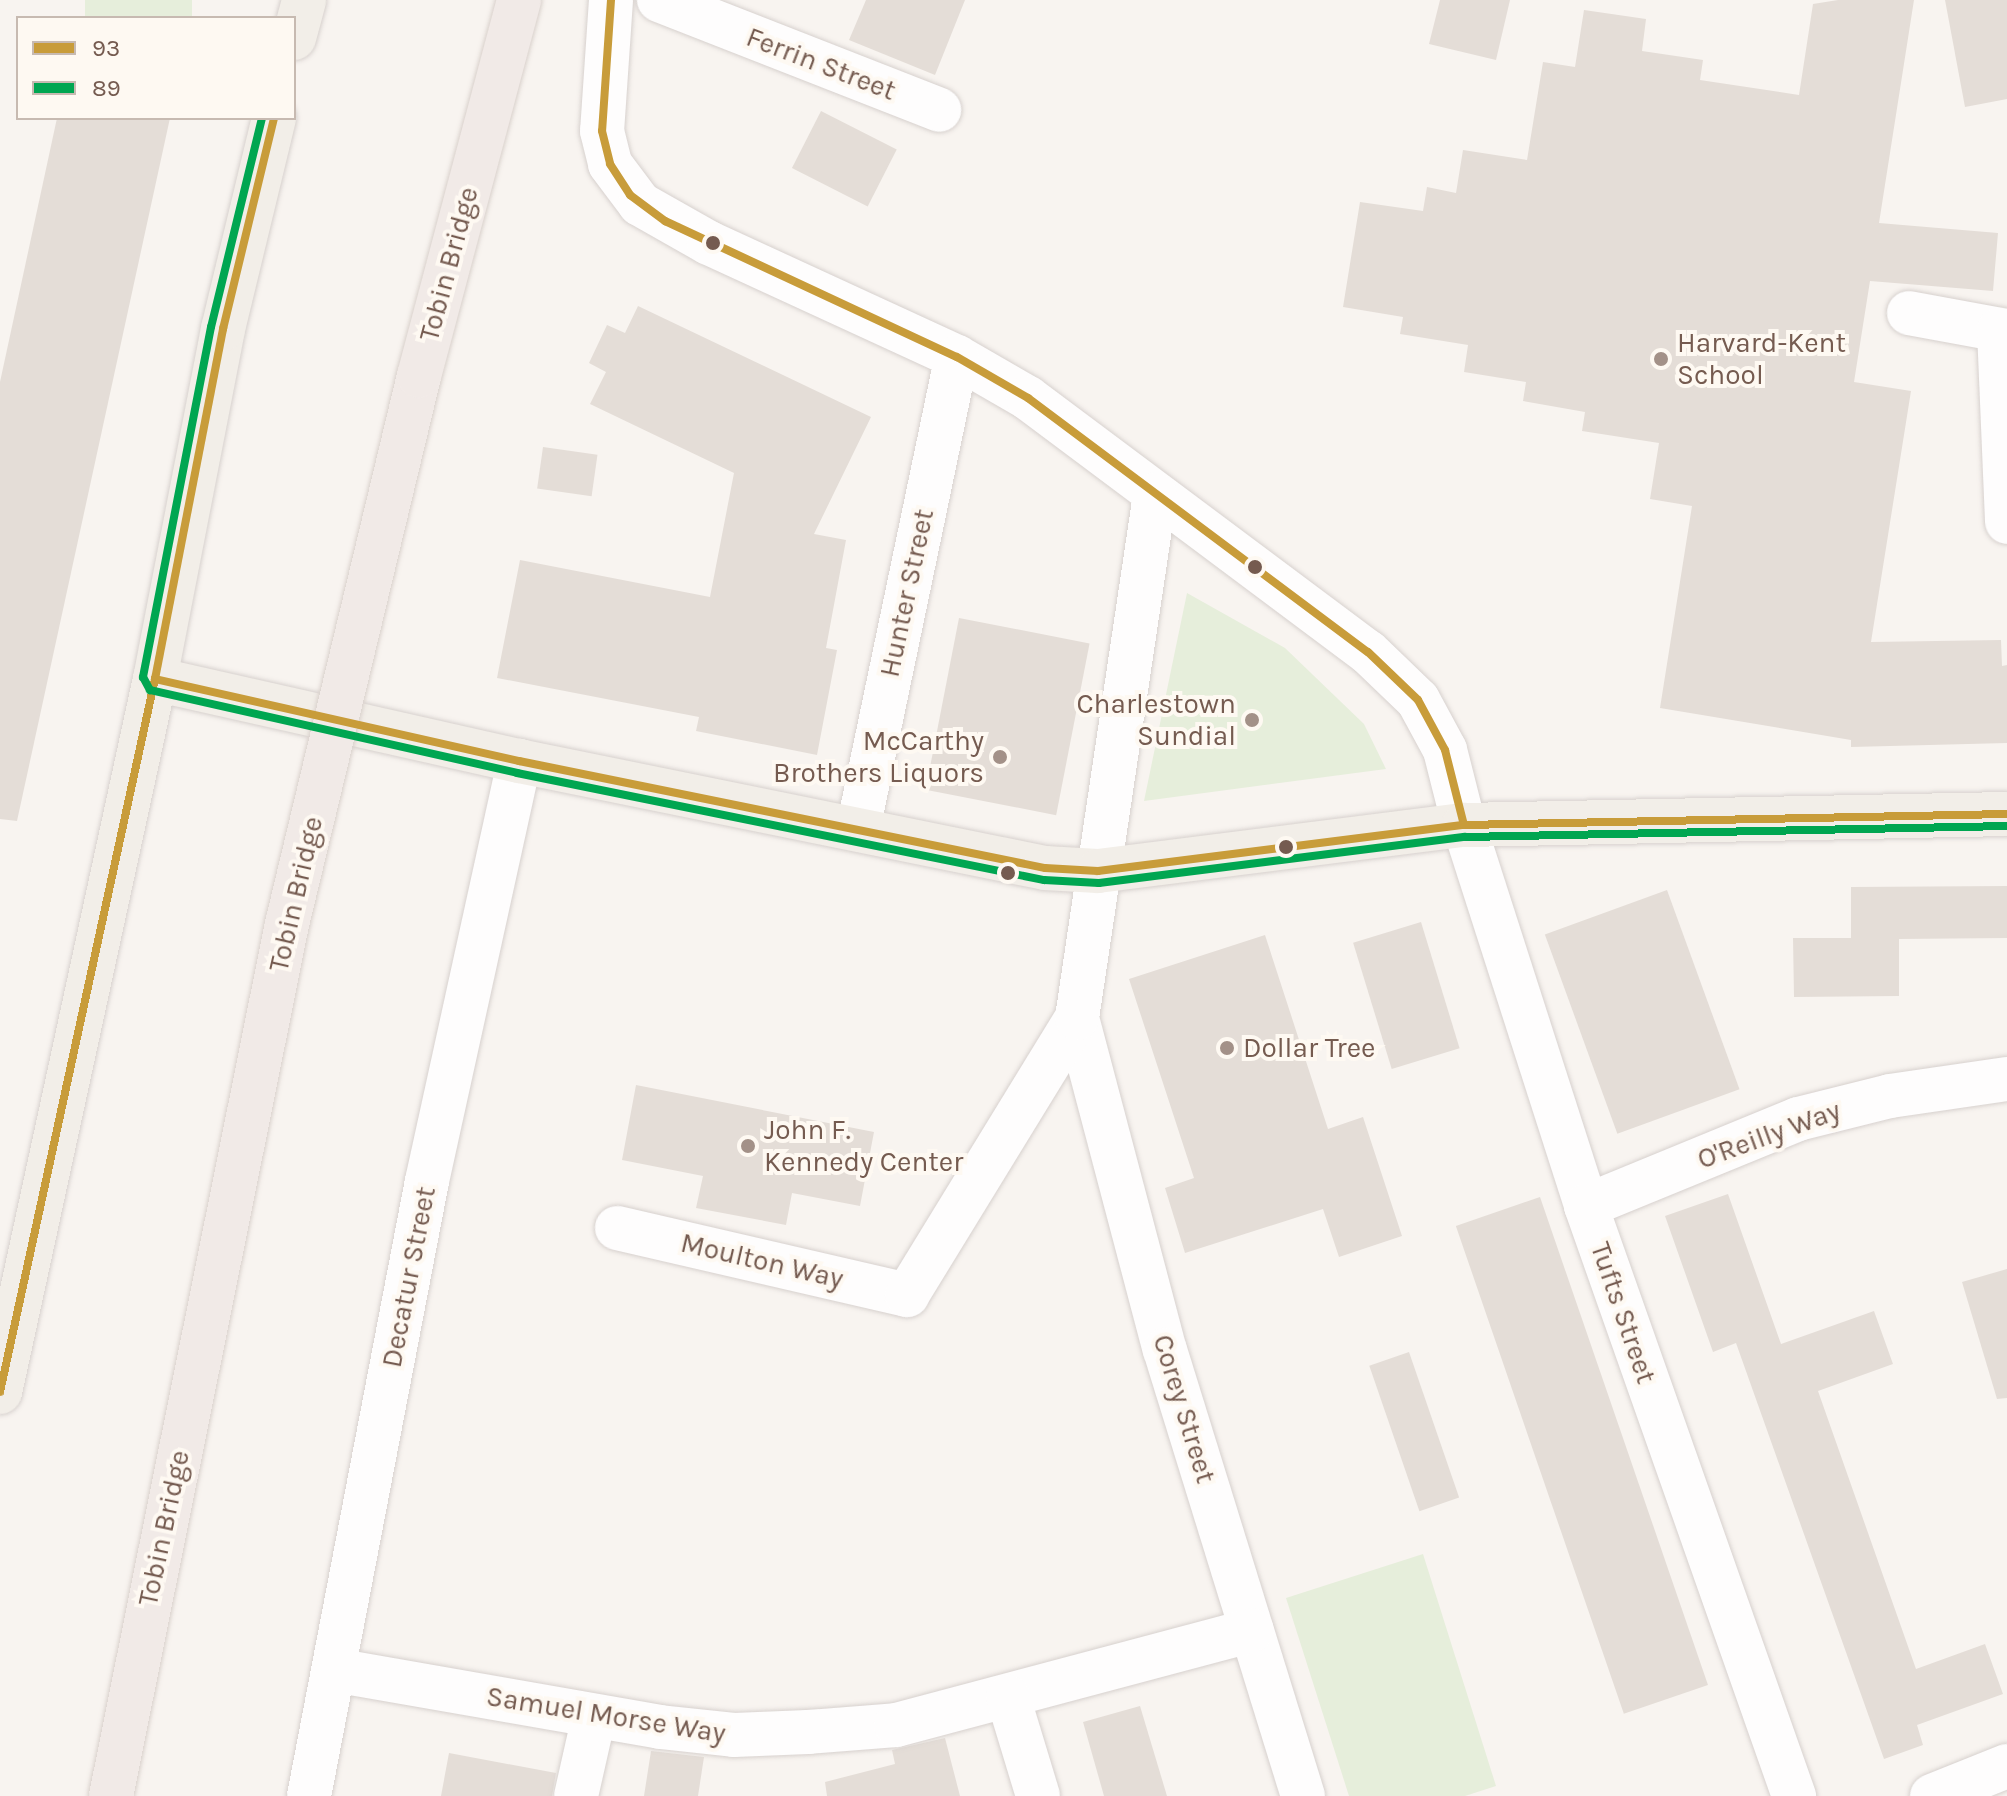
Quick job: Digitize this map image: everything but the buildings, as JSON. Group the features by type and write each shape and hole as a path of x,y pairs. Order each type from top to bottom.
{"highway":[{"name":"Tobin Bridge","path":"110,1796 215,1251 303,853 419,370 518,0"}],"main road":[{"path":"296,30 304,0"},
{"path":"0,1392 155,679 223,329 274,120"},
{"path":"155,679 519,761 1034,868 1098,871 1464,825 2007,814"}],"street":[{"name":"Tufts Street","path":"611,0 602,131 610,164 630,195 665,221 957,357 1028,398 1368,652 1418,700 1445,750 1464,825 1586,1206 1794,1796"},
{"name":"Ferrin Street","path":"659,0 939,110"},
{"path":"1909,313 2003,330 2007,522"},
{"name":"Hunter Street","path":"858,829 957,357"},
{"path":"1077,1018 1155,495"},
{"name":"Decatur Street","path":"309,1796 427,1181 519,761"},
{"name":"Moulton Way","path":"617,1228 907,1295 1077,1018"},
{"name":"Corey Street","path":"1077,1018 1165,1350 1303,1796"},
{"name":"O'Reilly Way","path":"1586,1206 1798,1119 1890,1096 2007,1079"},
{"name":"Samuel Morse Way","path":"334,1670 594,1716 734,1735 808,1732 896,1725 1252,1630"},
{"path":"1008,1697 1038,1796"},
{"path":"576,1796 594,1716"},
{"path":"1932,1796 2007,1766"}],"green space":[{"path":"85,0 192,0 192,16 85,16"},
{"path":"1187,593 1285,648 1364,724 1386,769 1144,801"},
{"path":"1423,1554 1496,1786 1465,1796 1349,1796 1286,1598"}],"transit line":[{"name":"93","path":"611,0 602,131 610,164 630,195 665,221 957,357 1028,398 1368,652 1418,700 1445,750 1464,825"},
{"name":"89","path":"262,120 211,327 143,677 150,690 517,773 1044,880 1099,883 1465,837 2007,826"},
{"name":"93","path":"0,1392 155,679 223,329 274,120"},
{"name":"93","path":"155,679 519,761 1045,868 1098,871 1464,825 2007,814"}],"place":[{"name":"Harvard-Kent School","path":"1661,359"},
{"name":"Charlestown Sundial","path":"1252,720"},
{"name":"McCarthy Brothers Liquors","path":"1000,757"},
{"name":"Dollar Tree","path":"1227,1048"},
{"name":"John F. Kennedy Center","path":"748,1146"}]}
